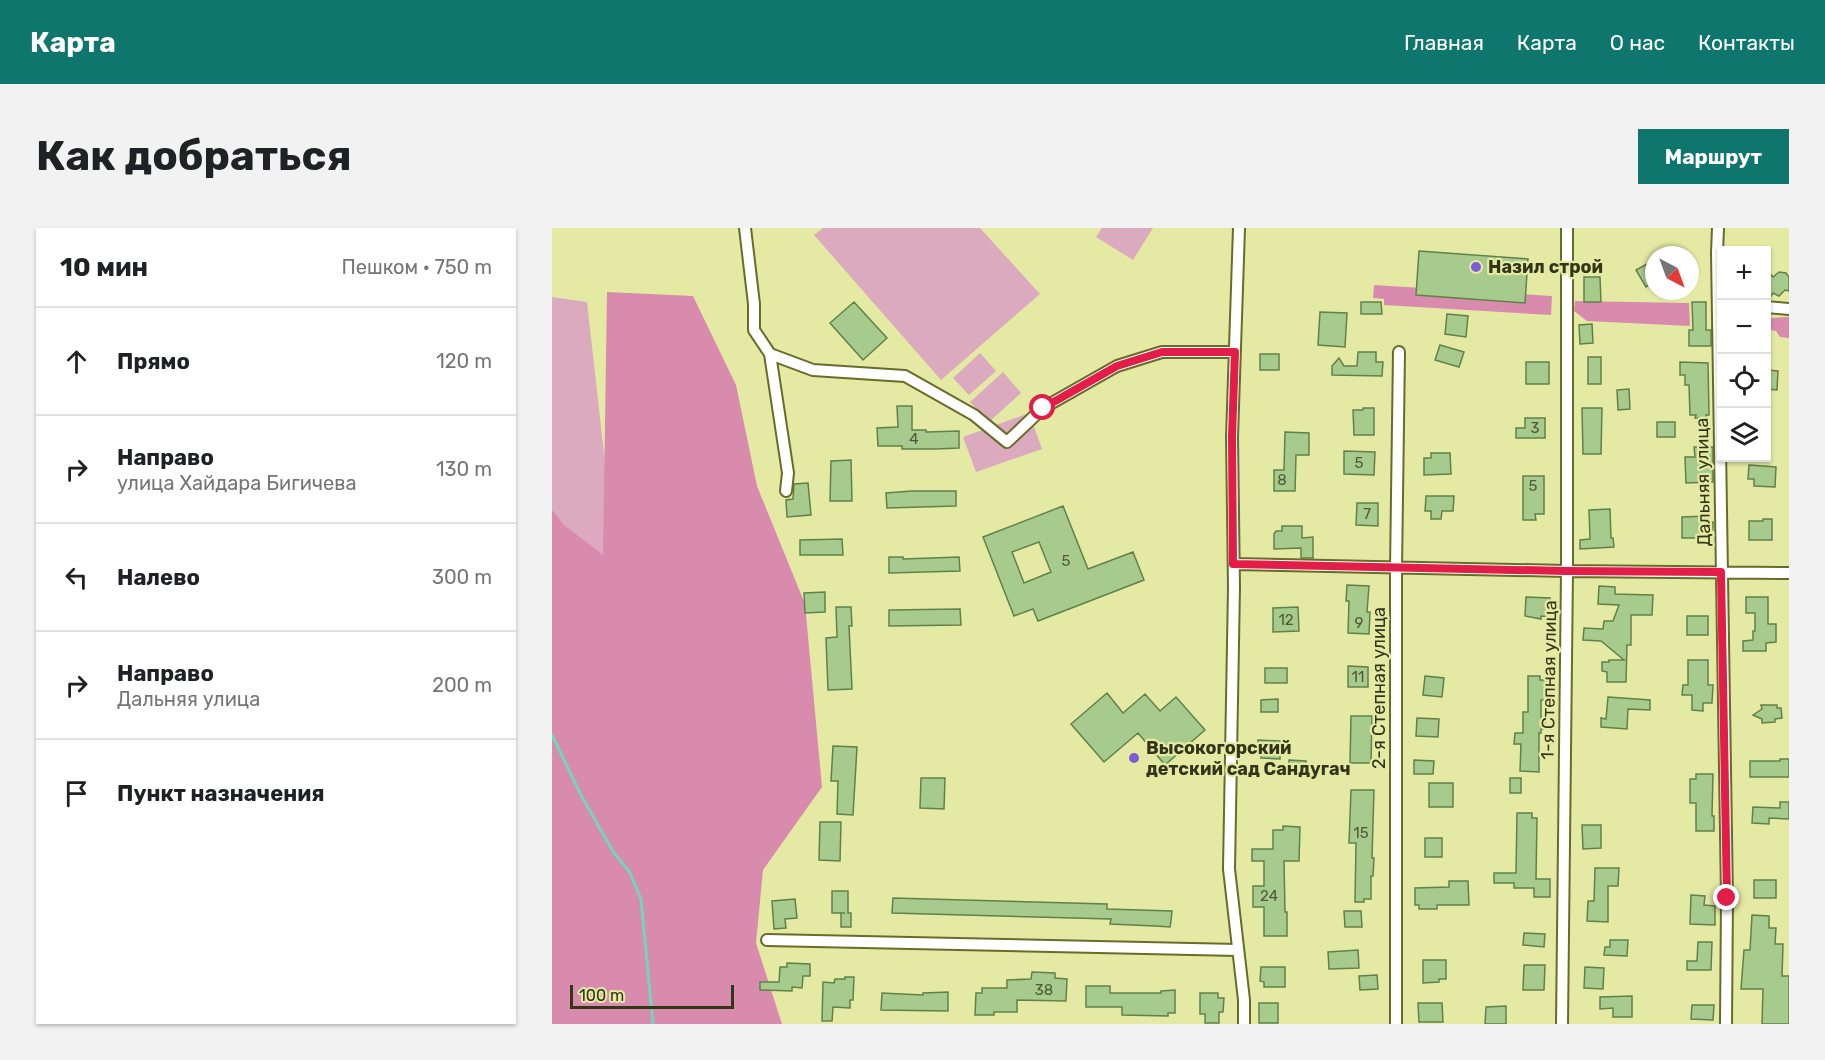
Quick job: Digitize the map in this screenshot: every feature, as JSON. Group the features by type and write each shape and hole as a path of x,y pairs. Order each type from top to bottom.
{"street":[{"path":"745,228 754,304 754,330 770,354 788,473 786,491"},
{"path":"1239,228 1232,436 1233,564 1229,869 1244,1000 1244,1024"},
{"name":"1-я Степная улица","path":"1562,1024 1567,228"},
{"name":"Дальняя улица","path":"1718,228 1720,300"},
{"path":"1771,307 1789,309"},
{"path":"770,354 813,370 906,376 974,415 1007,442 1043,408 1117,366 1162,352 1235,352"},
{"name":"2-я Степная улица","path":"1396,1024 1396,569 1399,352"},
{"name":"Дальняя улица","path":"1720,354 1721,572 1727,898 1726,1024"},
{"path":"1233,564 1396,569 1789,573"},
{"path":"767,940 1238,950"}],"shaded area":[{"path":"823,228 980,228 1040,294 941,380 814,235"},
{"path":"1102,228 1153,228 1133,260 1096,237"},
{"path":"1374,285 1552,296 1551,315 1384,305 1384,299 1373,298"},
{"path":"607,292 693,296 736,385 757,486 805,604 822,787 763,870 756,943 782,1024 552,1024 552,510 564,525 603,555"},
{"path":"552,297 587,302 622,614 552,539"},
{"path":"1575,301 1689,303 1690,326 1587,321 1574,311"},
{"path":"1789,317 1789,338 1780,337 1776,331 1771,330 1771,318"},
{"path":"980,353 996,371 969,395 953,378"},
{"path":"1003,372 1021,393 989,422 970,402"},
{"path":"1029,413 1042,449 976,472 963,437"}],"building":[{"path":"1419,251 1528,259 1525,303 1416,295"},
{"path":"1645,265 1645,285 1636,270"},
{"path":"1779,272 1786,273 1789,277 1789,291 1785,290 1779,296 1773,293 1771,296 1771,275 1773,277"},
{"path":"1584,277 1600,277 1601,302 1584,302"},
{"path":"854,302 887,338 863,360 830,323"},
{"path":"1361,302 1381,302 1382,314 1361,314"},
{"path":"1692,302 1706,302 1706,330 1711,330 1711,346 1689,346 1689,330 1693,330"},
{"path":"1320,312 1347,313 1345,347 1318,345"},
{"path":"1447,314 1468,316 1466,337 1445,334"},
{"path":"1592,324 1593,343 1580,344 1579,325"},
{"path":"1440,345 1464,352 1459,367 1435,360"},
{"path":"1358,352 1376,352 1376,362 1383,362 1382,376 1332,375 1332,366 1339,358 1344,366 1357,366"},
{"path":"1260,354 1279,354 1279,370 1260,370"},
{"path":"1588,357 1601,357 1601,384 1588,384"},
{"path":"1526,362 1549,362 1549,384 1526,384"},
{"path":"1680,362 1708,363 1709,415 1706,415 1706,418 1695,418 1696,415 1690,415 1689,385 1685,385 1685,375 1680,375"},
{"path":"1771,370 1778,371 1777,390 1771,389"},
{"path":"1629,389 1630,409 1618,410 1617,390"},
{"path":"897,406 912,406 912,430 959,431 959,448 902,449 902,446 878,446 877,428 898,427"},
{"path":"1363,408 1374,408 1374,435 1354,435 1353,410 1363,410"},
{"path":"1582,408 1602,408 1601,454 1583,454"},
{"path":"1525,418 1545,418 1545,438 1516,438 1516,428 1525,428"},
{"path":"1657,422 1675,422 1675,437 1657,437"},
{"path":"1285,432 1309,433 1309,455 1296,455 1295,491 1274,491 1274,470 1284,470"},
{"path":"1694,447 1713,447 1713,482 1686,483 1685,457 1695,457"},
{"path":"1344,451 1375,452 1374,475 1344,474"},
{"path":"1431,453 1450,453 1451,474 1424,475 1424,458 1431,458"},
{"path":"851,460 852,501 830,501 831,461"},
{"path":"1749,465 1776,467 1775,487 1754,486 1754,479 1748,479"},
{"path":"1523,476 1544,476 1544,514 1535,514 1536,520 1523,520"},
{"path":"808,483 811,515 787,517 786,500 793,499 794,484"},
{"path":"956,491 956,506 887,508 886,493"},
{"path":"1426,496 1454,496 1453,511 1442,511 1441,519 1431,519 1431,511 1425,511"},
{"path":"1357,503 1378,503 1378,526 1356,525"},
{"path":"1063,506 1088,569 1133,552 1144,580 1038,621 1033,609 1014,616 983,537","holes":["1039,542 1051,572 1024,583 1012,552"]},
{"path":"1610,509 1611,538 1613,538 1614,547 1580,549 1580,540 1590,539 1589,510"},
{"path":"1708,516 1709,522 1713,522 1710,538 1682,538 1682,517"},
{"path":"1763,519 1772,519 1772,540 1749,540 1749,521 1763,521"},
{"path":"1282,526 1302,526 1302,538 1313,537 1313,558 1301,558 1301,548 1274,549 1274,534 1276,531 1282,531"},
{"path":"842,539 843,555 800,555 800,540"},
{"path":"889,557 903,557 903,559 959,557 960,571 889,573"},
{"path":"1347,585 1369,586 1367,612 1370,612 1369,634 1348,633"},
{"path":"1599,586 1615,587 1615,594 1653,595 1652,615 1631,615 1631,645 1627,645 1626,682 1607,682 1607,672 1602,671 1602,662 1624,660 1601,641 1583,640 1584,628 1603,629 1604,621 1613,621 1619,605 1598,604"},
{"path":"825,592 825,612 805,613 804,593"},
{"path":"1526,597 1550,598 1549,617 1541,616 1541,619 1525,616"},
{"path":"1746,597 1768,597 1768,624 1776,624 1776,642 1766,643 1766,651 1743,651 1743,641 1753,640 1753,631 1755,631 1755,613 1746,613"},
{"path":"836,607 851,607 852,626 849,626 852,689 828,690 826,638 837,637"},
{"path":"1298,607 1299,631 1273,632 1273,608"},
{"path":"960,609 961,625 889,626 889,610"},
{"path":"1687,616 1708,616 1708,635 1687,635"},
{"path":"1688,660 1708,660 1708,685 1713,685 1712,703 1703,703 1703,711 1692,710 1692,695 1682,695 1683,685 1688,685"},
{"path":"1348,666 1368,667 1368,687 1348,687"},
{"path":"1265,668 1287,668 1287,683 1265,683"},
{"path":"1425,676 1444,678 1442,697 1423,695"},
{"path":"1528,676 1540,676 1540,680 1549,680 1549,700 1541,700 1541,720 1545,720 1545,729 1541,729 1539,733 1539,772 1520,771 1521,744 1514,744 1515,733 1523,733 1523,712 1528,712"},
{"path":"1107,693 1123,713 1145,694 1160,711 1176,697 1205,730 1165,765 1138,733 1104,762 1071,724"},
{"path":"1608,697 1650,700 1650,710 1628,709 1627,729 1601,727 1601,718 1606,719"},
{"path":"1278,699 1278,712 1261,712 1261,700"},
{"path":"1761,705 1777,705 1777,708 1781,708 1782,718 1775,719 1775,722 1762,723 1762,719 1753,715 1762,709"},
{"path":"1351,716 1372,716 1371,763 1350,763"},
{"path":"1417,718 1439,719 1438,737 1416,736"},
{"path":"1258,740 1280,741 1280,759 1261,758 1261,755 1258,755"},
{"path":"833,746 857,747 853,815 837,814 838,781 831,781"},
{"path":"1780,759 1789,759 1789,777 1750,777 1750,761 1780,761"},
{"path":"1289,760 1306,761 1306,773 1289,773"},
{"path":"1414,760 1434,761 1433,774 1414,774"},
{"path":"1696,774 1713,774 1714,831 1696,831 1696,803 1690,803 1690,779 1696,779"},
{"path":"921,778 945,778 944,809 920,808"},
{"path":"1510,778 1521,778 1521,793 1510,793"},
{"path":"1429,783 1453,783 1453,807 1429,807"},
{"path":"1351,790 1374,790 1372,858 1374,858 1371,899 1364,899 1364,902 1355,902 1356,843 1349,843"},
{"path":"1780,802 1789,802 1789,819 1769,818 1769,824 1752,823 1753,807 1780,808"},
{"path":"1517,813 1532,813 1532,818 1537,818 1536,879 1550,879 1550,897 1534,897 1534,888 1514,888 1514,883 1494,883 1494,873 1516,873"},
{"path":"820,822 841,822 840,861 819,860"},
{"path":"1582,825 1601,825 1601,848 1583,849"},
{"path":"1283,826 1300,827 1299,861 1284,861 1287,936 1264,936 1264,907 1253,907 1253,886 1264,886 1264,861 1252,861 1252,849 1273,849 1273,830 1283,830"},
{"path":"1425,838 1442,838 1442,857 1425,857"},
{"path":"1595,868 1619,868 1618,886 1608,886 1608,922 1587,921 1588,901 1594,901"},
{"path":"1754,880 1776,880 1776,898 1754,898"},
{"path":"1449,881 1468,881 1469,905 1437,905 1437,909 1419,909 1419,905 1415,905 1415,888 1449,887"},
{"path":"832,891 848,891 848,913 851,913 851,927 841,927 841,913 832,913"},
{"path":"1691,895 1705,896 1704,905 1715,906 1715,925 1690,924"},
{"path":"893,898 1107,904 1107,909 1172,911 1170,927 1110,924 1111,919 892,913"},
{"path":"795,899 797,918 785,919 786,928 774,929 772,901"},
{"path":"1344,911 1361,911 1362,927 1345,927"},
{"path":"1752,915 1769,916 1769,928 1776,928 1775,944 1783,944 1782,976 1789,976 1789,1024 1762,1024 1763,989 1741,989 1744,950 1750,950"},
{"path":"1524,933 1545,934 1544,947 1523,945"},
{"path":"1610,940 1628,940 1627,956 1604,955 1605,947 1610,947"},
{"path":"1698,942 1712,942 1711,970 1687,970 1687,961 1697,961"},
{"path":"1358,950 1359,968 1329,969 1328,952"},
{"path":"1423,960 1446,960 1446,979 1423,983"},
{"path":"787,963 810,964 810,976 803,976 802,988 792,987 792,991 760,990 760,982 779,982 780,967 787,967"},
{"path":"1524,965 1545,965 1544,990 1523,990"},
{"path":"1261,967 1285,967 1285,987 1264,987 1264,982 1260,981"},
{"path":"1585,967 1604,968 1603,989 1584,988"},
{"path":"1032,972 1055,973 1055,978 1067,979 1066,1001 1017,1000 1017,1012 975,1015 976,993 982,993 982,988 1007,988 1007,980 1031,979"},
{"path":"1377,975 1378,989 1360,990 1359,976"},
{"path":"845,977 854,977 853,1000 850,1000 850,1008 833,1007 832,1021 822,1021 823,982 834,983 835,979 845,979"},
{"path":"1086,986 1110,986 1110,993 1161,993 1161,991 1175,990 1175,1013 1168,1013 1168,1016 1122,1015 1122,1007 1086,1007"},
{"path":"948,992 948,1011 881,1010 882,993 923,995 923,993"},
{"path":"1200,993 1218,993 1218,998 1224,998 1223,1012 1219,1012 1219,1023 1205,1023 1205,1014 1200,1014"},
{"path":"1632,996 1632,1017 1613,1017 1613,1008 1600,1009 1600,997"},
{"path":"1259,1003 1278,1003 1278,1023 1259,1023"},
{"path":"1418,1003 1442,1003 1443,1022 1419,1022"},
{"path":"1692,1005 1714,1005 1713,1020 1691,1019"},
{"path":"1506,1006 1506,1024 1485,1024 1486,1007"}],"waterway":[{"path":"552,735 582,797 614,853 629,871 641,899 653,1024"}],"place":[{"name":"Назил строй","path":"1476,267"},
{"name":"Высокогорский детский сад Сандугач","path":"1134,758"}],"route":[{"path":"1043,408 1117,366 1162,352 1235,352 1232,436 1233,564 1396,569 1721,572 1727,898"}]}
